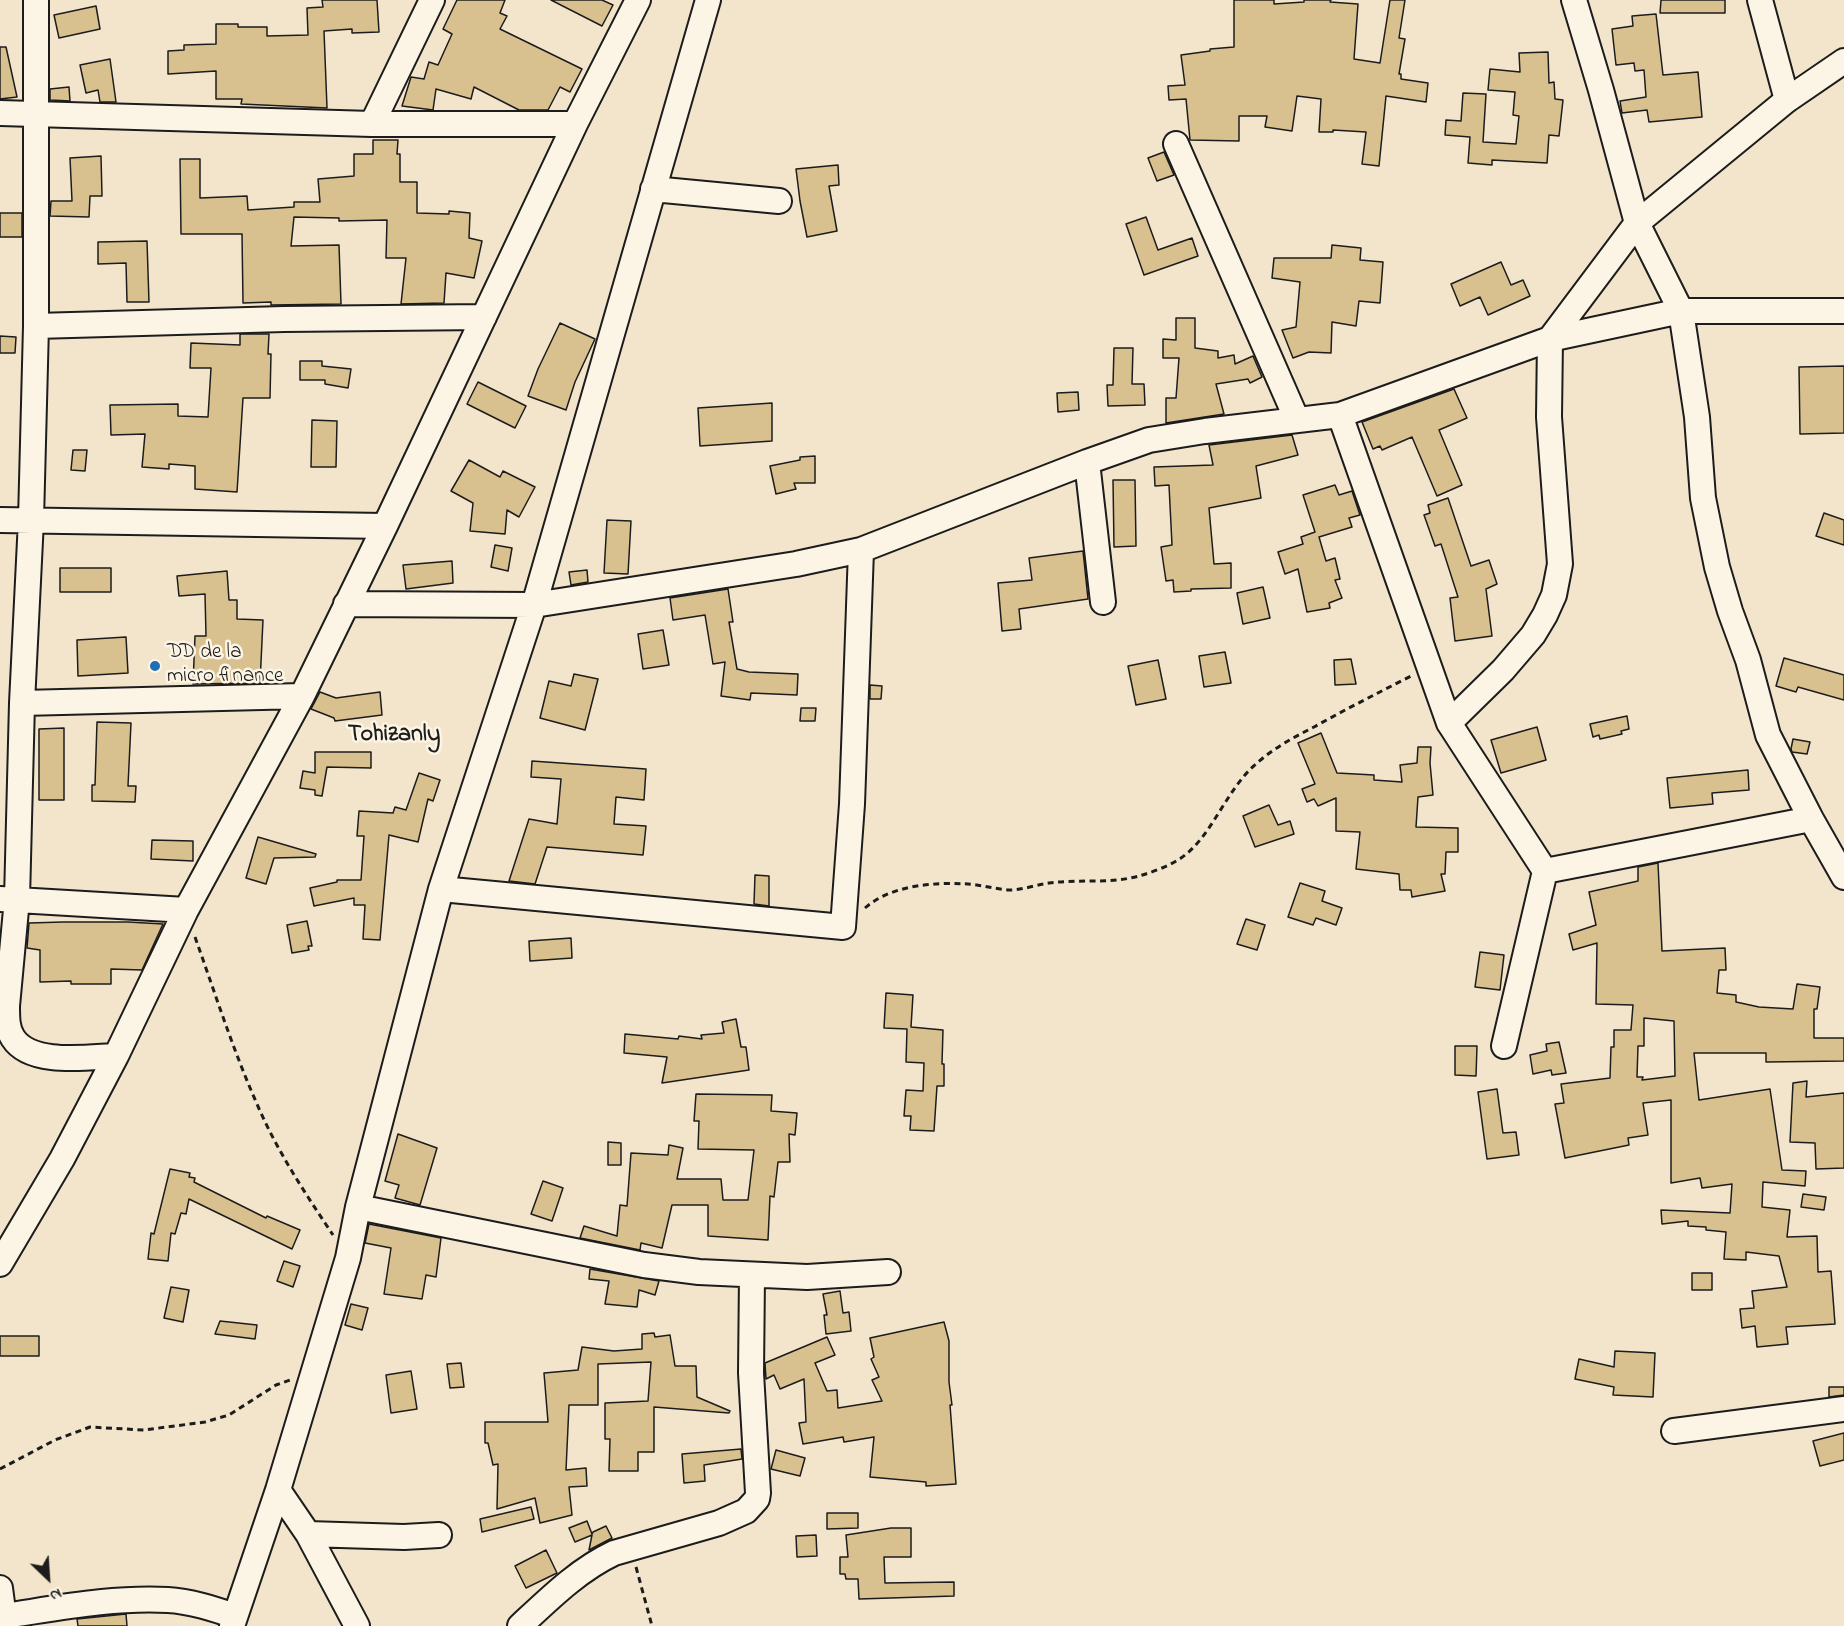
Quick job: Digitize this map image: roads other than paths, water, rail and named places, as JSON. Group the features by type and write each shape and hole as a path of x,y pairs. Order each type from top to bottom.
{"street":[{"path":"36,0 36,326 31,520 9,899 7,1024 12,1037 21,1047 38,1055 59,1058 116,1056"},
{"path":"372,124 432,0"},
{"path":"0,1264 62,1159 116,1056 186,910 302,696 575,124 638,0"},
{"path":"0,1588 4,1621 130,1600 170,1600 212,1608 233,1621 278,1490 348,1258 358,1207 441,889 534,605 708,0"},
{"path":"1574,0 1637,223 1681,311 1702,466 1702,498 1717,567 1748,660 1767,735 1844,877"},
{"path":"1761,0 1786,100"},
{"path":"1449,723 1503,670 1533,634 1554,595 1560,564 1549,417 1550,339 1637,223 1786,100 1844,61"},
{"path":"0,113 372,124 575,124"},
{"path":"1176,144 1297,420"},
{"path":"653,189 779,201"},
{"path":"346,604 534,605 796,564 861,550 1149,440 1340,415 1550,339 1681,311 1844,311"},
{"path":"36,326 284,319 484,317"},
{"path":"1340,415 1449,723 1545,871 1504,1046"},
{"path":"1088,462 1103,602"},
{"path":"0,520 385,526"},
{"path":"441,889 843,927 852,804 861,550"},
{"path":"22,703 302,696"},
{"path":"1545,871 1811,819"},
{"path":"9,899 186,910"},
{"path":"358,1207 644,1264 699,1272 807,1277 888,1272"},
{"path":"520,1626 587,1568 614,1552 719,1523 746,1511 757,1499 751,1373 752,1276"},
{"path":"1674,1431 1844,1410"},
{"path":"278,1490 308,1534 357,1626"},
{"path":"308,1534 395,1537 439,1535"}],"place":[{"name":"DD de la micro finance","path":"155,666"}],"district":[{"name":"Tohizanly","path":"394,736"}]}
